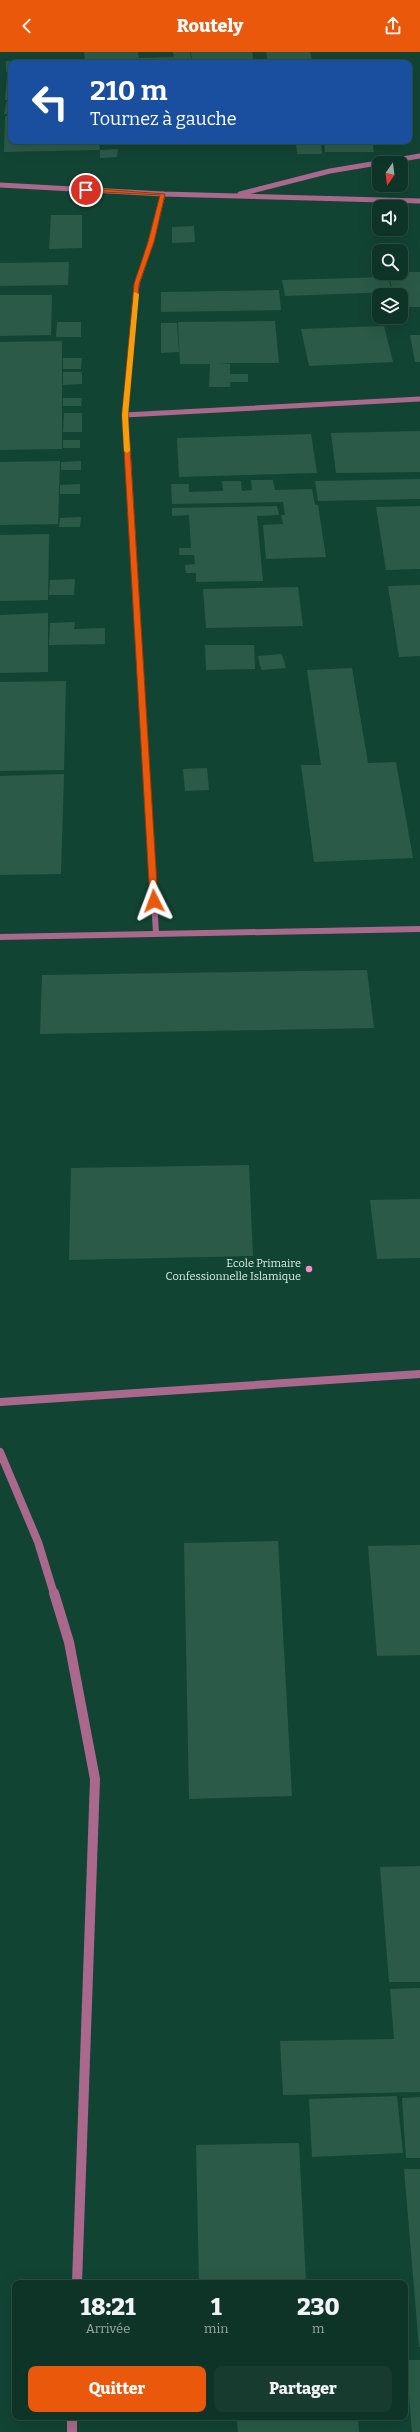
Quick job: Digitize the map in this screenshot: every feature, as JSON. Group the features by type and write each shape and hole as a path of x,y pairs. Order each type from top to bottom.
{"street":[{"path":"234,196 287,179 335,169 420,156"},
{"path":"0,186 163,194 420,201"},
{"path":"156,933 125,415 137,284 151,242 163,194"},
{"path":"125,415 420,399"},
{"path":"0,937 420,929"},
{"path":"0,1402 420,1374"},
{"path":"0,1452 38,1542 69,1642 94,1779 77,2280"},
{"path":"72,2420 72,2432"}],"building":[{"path":"84,52 138,52 139,58 174,57 173,52 190,52 191,60 46,60 85,59"},
{"path":"191,52 252,52 253,60 216,59 192,60"},
{"path":"266,52 310,52 312,60 267,60"},
{"path":"6,61 8,61 8,72 6,72"},
{"path":"7,75 8,75 8,100 5,100"},
{"path":"6,102 8,102 8,114 4,114"},
{"path":"5,116 8,116 8,144 99,144 100,150 4,152"},
{"path":"296,144 321,144 322,154 297,154"},
{"path":"324,144 373,144 374,152 325,152"},
{"path":"118,149 117,157 100,158 100,150"},
{"path":"51,215 82,215 82,248 49,249"},
{"path":"194,226 195,242 172,243 172,227"},
{"path":"69,262 68,285 0,286 0,263"},
{"path":"408,272 420,272 420,307 408,307 408,288 392,288 390,280 408,280"},
{"path":"372,277 372,280 389,280 391,288 372,288 372,293 285,296 282,280"},
{"path":"279,290 281,310 161,312 161,292"},
{"path":"0,295 52,295 51,335 0,336"},
{"path":"275,321 279,363 220,363 230,364 230,374 248,374 248,382 230,382 230,387 209,387 210,364 180,364 178,322"},
{"path":"57,322 81,322 81,337 56,337"},
{"path":"161,323 177,323 179,352 161,353"},
{"path":"384,326 393,362 309,366 301,329"},
{"path":"410,335 420,335 420,362 415,362"},
{"path":"62,341 62,449 0,450 0,342"},
{"path":"63,358 82,358 81,369 63,369"},
{"path":"63,372 82,372 82,384 63,385"},
{"path":"63,398 82,398 81,406 63,406"},
{"path":"64,413 82,413 82,432 63,432"},
{"path":"420,431 420,472 336,473 331,433"},
{"path":"311,434 317,473 179,477 177,438"},
{"path":"63,440 80,440 80,448 63,448"},
{"path":"60,461 58,524 0,525 0,462"},
{"path":"81,461 81,470 61,470 61,462"},
{"path":"420,479 420,499 318,501 315,481"},
{"path":"251,480 273,480 275,490 312,489 315,505 318,505 326,557 266,559 263,525 283,524 281,515 285,515 283,502 172,504 171,484 189,484 189,492 223,491 222,481 241,481 242,491 252,490"},
{"path":"80,484 80,494 60,494 60,485"},
{"path":"277,506 279,515 257,516 263,581 196,582 196,573 186,573 185,565 195,564 194,555 179,555 179,548 191,548 189,515 172,516 172,508"},
{"path":"420,506 420,569 386,570 376,507"},
{"path":"81,517 80,527 59,527 60,518"},
{"path":"49,534 48,600 0,601 0,535"},
{"path":"75,579 74,595 49,595 50,580"},
{"path":"420,585 420,656 399,657 388,586"},
{"path":"298,587 303,626 206,628 203,589"},
{"path":"48,613 48,672 0,673 0,615"},
{"path":"75,622 74,629 105,628 105,644 49,645 50,623"},
{"path":"205,645 254,645 255,669 206,670"},
{"path":"282,654 286,668 261,670 258,656"},
{"path":"352,668 368,763 396,762 413,858 314,862 301,765 321,765 307,670"},
{"path":"66,681 64,770 0,771 0,682"},
{"path":"207,768 209,790 185,791 183,769"},
{"path":"64,774 61,874 0,875 0,776"},
{"path":"367,970 374,1028 40,1034 42,975"},
{"path":"249,1165 253,1256 69,1260 71,1168"},
{"path":"420,1199 420,1258 377,1259 370,1200"},
{"path":"278,1541 292,1796 189,1799 184,1543"},
{"path":"420,1545 420,1655 377,1656 368,1546"},
{"path":"420,1866 420,1982 389,1982 380,1867"},
{"path":"420,1988 420,2092 283,2095 280,2041 394,2039 390,1989"},
{"path":"397,2096 403,2153 312,2157 309,2099"},
{"path":"420,2097 420,2158 406,2158 402,2098"},
{"path":"299,2143 306,2280 199,2280 196,2145"},
{"path":"404,2169 420,2169 420,2347 419,2347"},
{"path":"408,2360 420,2360 420,2432 412,2432 408,2384"},
{"path":"358,2420 359,2432 238,2432 237,2421"}],"slow traffic":[{"path":"127,451 125,415 136,294"}],"place":[{"name":"Ecole Primaire Confessionnelle Islamique","path":"309,1269"}],"route":[{"path":"86,190 163,194 151,242 137,284 125,415 154,901"}]}
